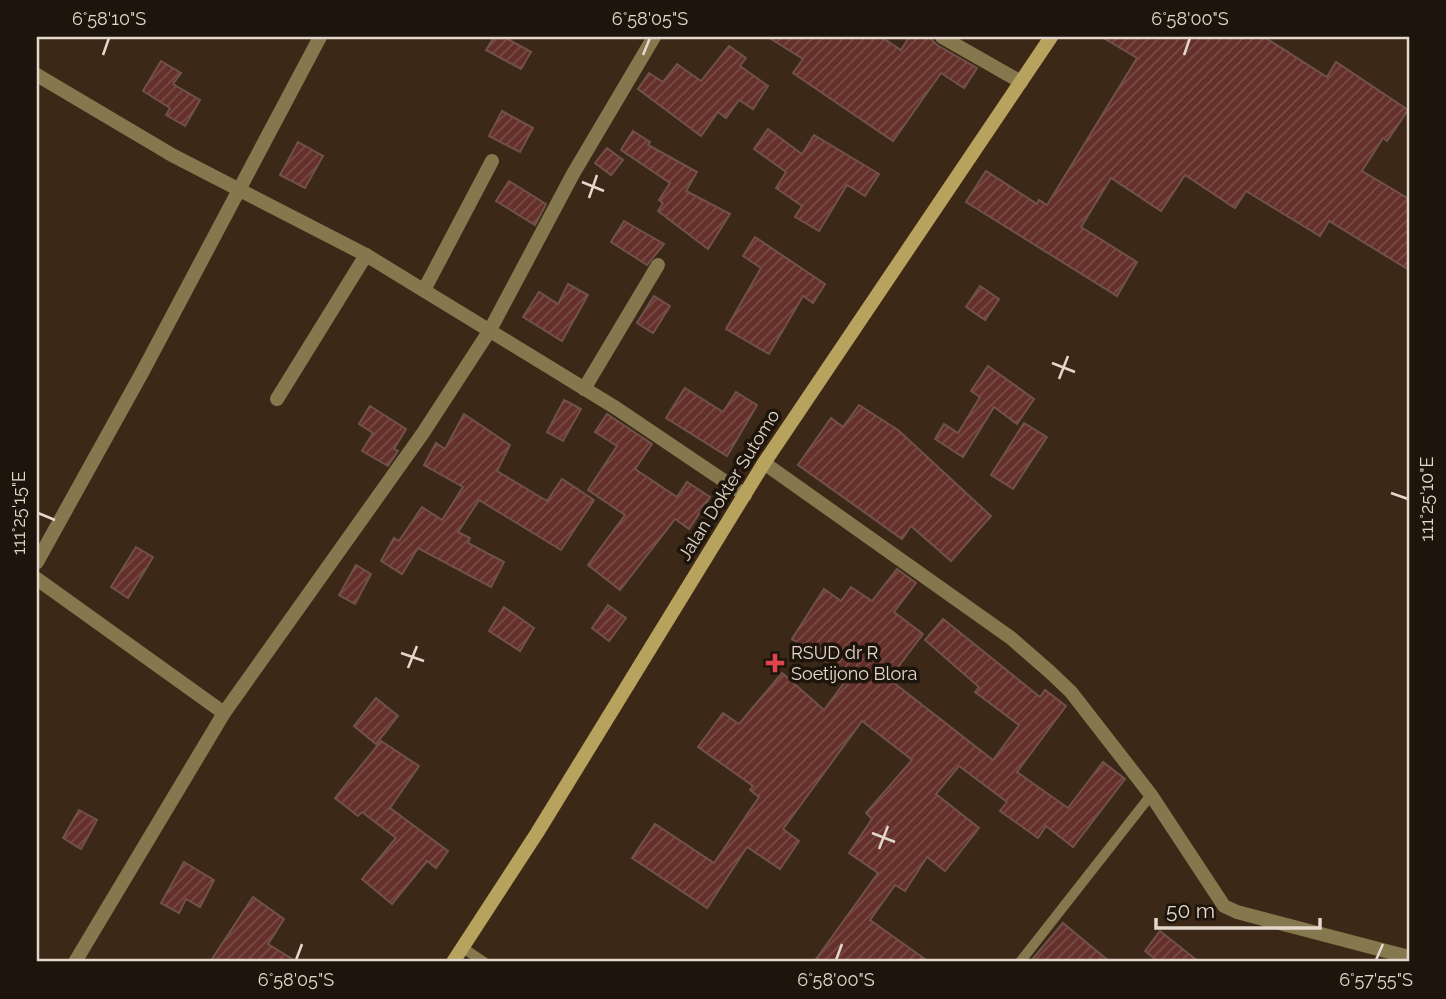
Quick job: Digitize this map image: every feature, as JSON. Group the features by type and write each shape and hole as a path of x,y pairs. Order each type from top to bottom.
{"main road":[{"name":"Jalan Dokter Sutomo","path":"453,962 764,463 1051,37"}],"street":[{"path":"37,562 143,371 320,37"},
{"path":"75,962 224,713 423,433 490,330 573,174 654,37"},
{"path":"942,37 1021,82"},
{"path":"37,75 99,114 366,255 584,389 745,495"},
{"path":"424,290 492,161"},
{"path":"277,399 366,255"},
{"path":"584,389 658,265"},
{"path":"764,463 1011,638 1071,692 1152,795 1224,906 1237,912 1409,957"},
{"path":"37,579 224,713"}],"lane":[{"path":"1020,962 1152,795"},
{"path":"463,948 484,962"}],"building":[{"path":"494,37 504,37 531,52 521,69 486,50"},
{"path":"768,37 881,37 901,50 909,37 929,37 937,45 977,68 964,88 941,73 893,141 793,73 803,59"},
{"path":"1102,37 1264,37 1327,77 1336,62 1408,110 1387,141 1383,138 1362,171 1409,199 1409,270 1329,221 1320,236 1246,191 1235,208 1185,175 1161,211 1111,178 1081,227 1137,262 1117,296 966,202 986,171 1037,204 1039,200 1047,205 1137,58"},
{"path":"729,46 746,58 740,66 768,86 753,109 739,100 726,118 718,112 701,136 638,89 649,73 663,82 677,64 701,81"},
{"path":"161,61 181,73 173,84 200,100 185,126 166,115 170,108 143,91"},
{"path":"502,111 533,128 520,152 489,136"},
{"path":"768,129 802,154 814,135 879,174 865,196 847,185 819,231 795,217 802,206 776,188 786,172 754,149"},
{"path":"633,131 650,142 648,145 697,172 686,191 730,214 708,249 658,211 663,203 659,200 670,183 621,150"},
{"path":"298,142 323,156 305,188 280,175"},
{"path":"607,148 623,160 611,175 595,163"},
{"path":"509,181 546,204 535,225 496,201"},
{"path":"624,221 664,244 647,265 611,242"},
{"path":"755,237 825,284 813,303 803,296 769,354 726,329 761,268 743,256"},
{"path":"568,284 588,295 562,341 523,317 539,292 558,304"},
{"path":"980,286 999,299 985,320 966,307"},
{"path":"654,296 670,306 653,333 637,323"},
{"path":"988,366 1034,399 1017,424 994,407 963,457 935,439 944,424 958,433 980,397 971,391"},
{"path":"685,388 723,412 736,392 757,405 727,456 666,418"},
{"path":"564,400 581,409 563,441 547,432"},
{"path":"859,405 898,430 991,516 951,561 911,526 902,539 798,465 831,418 843,427"},
{"path":"370,406 406,429 394,449 398,451 388,466 362,451 373,433 359,424"},
{"path":"464,414 510,445 497,471 547,501 562,479 594,500 561,550 479,500 458,532 470,538 468,543 504,562 491,587 418,548 402,574 381,561 394,538 399,541 422,507 442,520 463,487 424,465 436,443 445,449"},
{"path":"607,414 652,444 635,469 677,497 687,482 710,497 689,529 675,519 620,590 588,565 625,515 588,490 617,446 595,432"},
{"path":"1024,423 1047,437 1013,489 991,475"},
{"path":"136,547 153,557 128,598 111,587"},
{"path":"356,565 371,574 355,604 339,595"},
{"path":"897,569 916,583 894,612 923,634 889,679 993,760 1019,725 975,692 979,687 925,640 943,619 1040,697 1045,690 1066,706 1017,772 1068,808 1103,762 1125,779 1073,847 1046,826 1038,838 1000,811 1007,802 959,766 936,794 979,828 945,871 927,857 905,891 895,885 870,920 929,962 814,962 878,873 849,853 872,819 866,813 912,760 862,721 783,829 799,841 780,869 747,847 707,908 632,858 655,824 714,863 759,797 750,790 753,786 698,747 723,713 739,724 782,673 824,710 849,676 792,639 824,589 841,601 851,587 872,601"},
{"path":"608,605 626,618 609,641 592,628"},
{"path":"504,607 534,628 520,651 489,631"},
{"path":"376,698 398,716 376,744 354,726"},
{"path":"381,741 419,766 390,808 448,851 436,868 427,861 392,904 362,879 396,838 362,812 358,816 335,798"},
{"path":"79,810 97,820 81,849 63,838"},
{"path":"184,862 214,880 200,907 186,899 179,913 161,903"},
{"path":"253,897 284,919 268,944 297,962 210,962"},
{"path":"1063,923 1110,962 1030,962"},
{"path":"1160,931 1199,962 1159,962 1145,951"}],"place":[{"name":"RSUD dr R Soetijono Blora","path":"775,663"}]}
